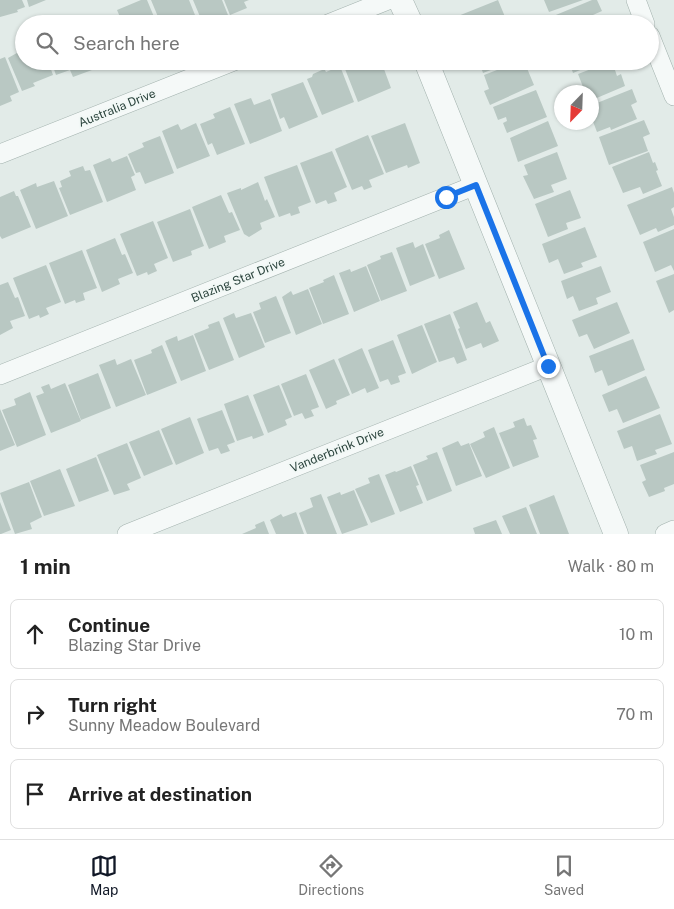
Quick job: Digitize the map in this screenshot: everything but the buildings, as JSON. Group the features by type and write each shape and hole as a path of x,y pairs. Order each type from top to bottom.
{"street":[{"path":"350,15 388,0"},
{"path":"400,0 407,15"},
{"path":"636,0 642,15"},
{"path":"659,58 674,96"},
{"name":"Australia Drive","path":"0,154 211,70"},
{"path":"430,70 616,534"},
{"name":"Blazing Star Drive","path":"0,375 476,185"},
{"name":"Vanderbrink Drive","path":"127,534 548,366"},
{"path":"665,534 674,530"}],"route":[{"path":"446,197 476,185 548,366"}]}
